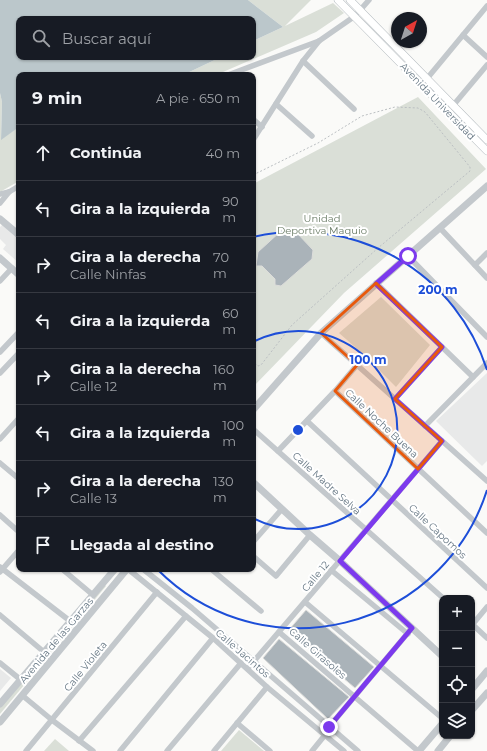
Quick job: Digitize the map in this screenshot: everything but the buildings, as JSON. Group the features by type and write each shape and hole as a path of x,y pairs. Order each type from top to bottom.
{"main road":[{"name":"Avenida Universidad","path":"338,0 425,81"},
{"name":"Avenida Universidad","path":"350,0 487,150"},
{"name":"Avenida Universidad","path":"450,108 487,140"}],"street":[{"path":"256,135 303,61 320,41 355,16 370,0"},
{"path":"425,81 487,6"},
{"path":"463,35 487,57"},
{"path":"236,72 320,41"},
{"path":"303,61 354,109"},
{"path":"450,108 487,65"},
{"path":"276,104 312,136"},
{"path":"256,121 262,126"},
{"path":"256,407 321,333 487,186"},
{"path":"0,194 9,192 16,188"},
{"path":"0,203 9,192"},
{"path":"0,219 16,232"},
{"path":"440,228 487,278"},
{"path":"475,265 487,253"},
{"path":"408,256 487,337"},
{"path":"0,258 16,272"},
{"path":"0,281 12,268"},
{"path":"376,284 473,377"},
{"path":"321,333 487,481"},
{"path":"0,352 16,335"},
{"path":"395,399 442,347"},
{"path":"0,373 16,355"},
{"path":"425,426 487,363"},
{"path":"278,451 335,391 357,365"},
{"name":"Calle Noche Buena","path":"335,391 487,533"},
{"name":"Calle Capomos","path":"307,421 487,588"},
{"path":"0,439 16,424"},
{"name":"Calle Madre Selva","path":"256,432 440,595"},
{"name":"Calle 12","path":"248,668 442,441"},
{"path":"0,464 16,477"},
{"path":"482,477 487,472"},
{"path":"256,485 340,561 410,631"},
{"path":"256,539 282,509"},
{"path":"0,515 16,529"},
{"path":"256,559 276,576 310,535"},
{"path":"16,553 1,569 70,621"},
{"path":"331,570 439,654"},
{"path":"66,572 93,595"},
{"name":"Avenida de las Garzas","path":"0,704 112,572"},
{"name":"Avenida de las Garzas","path":"0,722 125,572"},
{"name":"Calle Jacintos","path":"132,572 213,638 248,668 267,687 344,751"},
{"name":"Calle Jacintos","path":"147,572 254,661 358,751"},
{"path":"215,572 261,611"},
{"name":"Calle Violeta","path":"26,751 157,592"},
{"path":"305,602 439,715"},
{"path":"475,621 487,607"},
{"path":"0,615 44,652"},
{"path":"79,741 186,616"},
{"path":"475,627 487,638"},
{"path":"329,727 410,631"},
{"name":"Calle Girasoles","path":"279,632 418,751"},
{"path":"120,751 213,638"},
{"path":"0,663 21,680"},
{"path":"167,751 241,663"},
{"path":"475,684 487,671"},
{"path":"214,751 267,687"},
{"path":"475,688 486,696 475,707"},
{"path":"22,696 93,751"},
{"path":"237,723 270,751"},
{"path":"418,751 439,727"},
{"path":"312,751 325,735"},
{"path":"438,751 448,739"}],"path":[{"path":"256,174 318,143 362,116 395,106 418,108 425,112 470,167 470,171 378,248 292,325 261,364 258,366 256,364"}],"highlighted area":[{"path":"376,283 442,347 395,399 442,441 418,469 335,391 357,365 321,333"}],"shaded area":[{"path":"0,0 248,0 283,27 256,40 256,16 16,16 16,60 215,60 189,72 16,72 16,129 1,140 2,102 0,93"},
{"path":"3,224 16,235 16,260 3,249 6,245 0,239 0,227"},
{"path":"487,373 487,461 482,466 436,421"},
{"path":"0,669 11,678 0,691"}],"green space":[{"path":"248,0 311,0 285,26 333,3 344,13 316,32 256,58 256,40 283,27"},
{"path":"215,60 251,60 223,72 189,72"},
{"path":"0,93 2,102 1,139 16,129 16,183 0,192"},
{"name":"Unidad Deportiva Maquio","path":"418,97 486,169 344,293 256,384 256,182"},
{"path":"381,297 430,345 396,387 362,353 339,333"},
{"path":"104,585 106,586 0,714 0,707"},
{"path":"239,730 264,751 221,751"},
{"path":"55,739 69,751 44,751"}],"route":[{"path":"329,727 412,628 340,561 442,441 395,399 442,347 376,284 408,256"}]}
